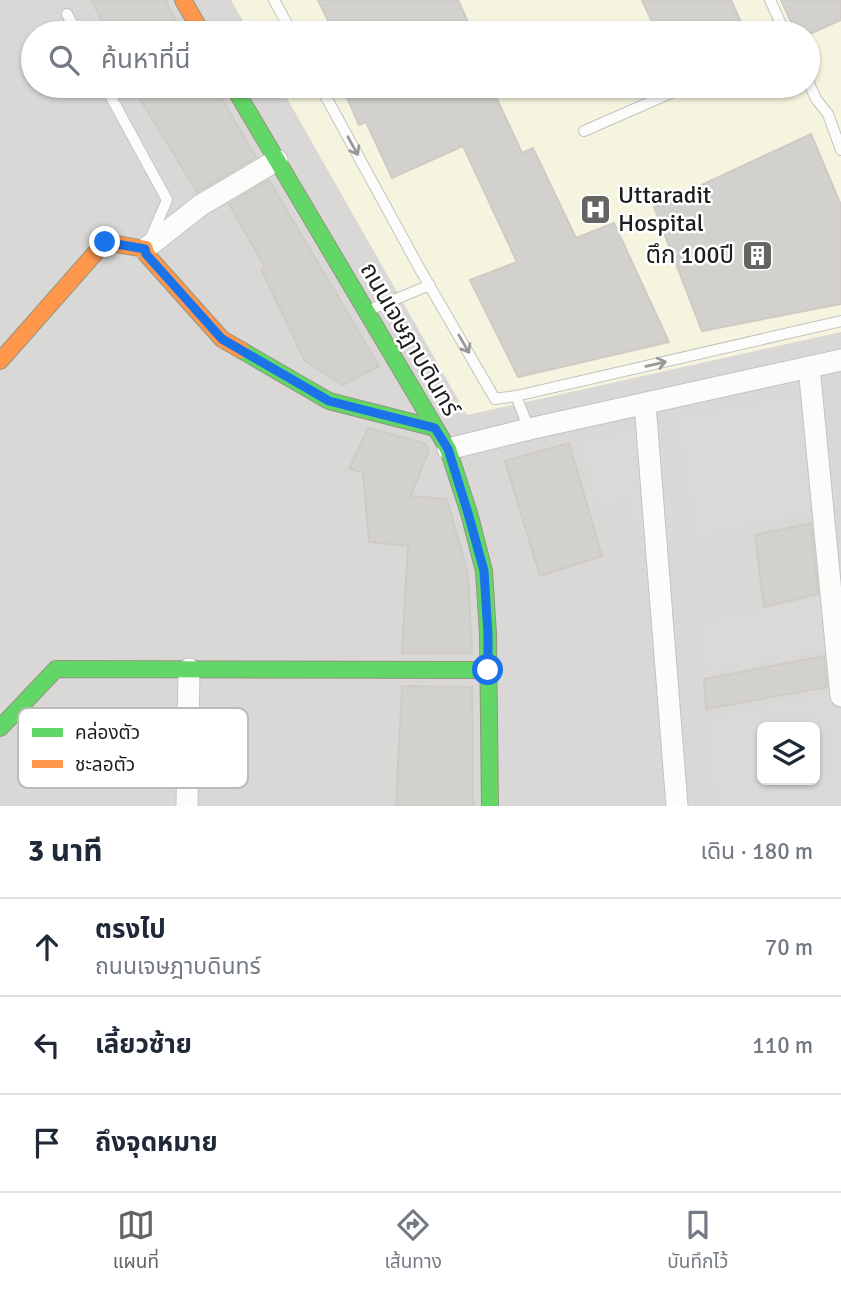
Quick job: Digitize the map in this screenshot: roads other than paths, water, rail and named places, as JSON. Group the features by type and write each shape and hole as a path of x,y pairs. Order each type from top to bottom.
{"street":[{"path":"183,0 195,21"},
{"name":"ถนนเจษฎาบดินทร์","path":"240,98 448,449 484,571 488,634 490,806"},
{"path":"0,361 105,242 145,249 201,205 277,160"},
{"path":"145,249 146,254 222,339 329,401 435,428"},
{"path":"448,449 841,360"},
{"path":"809,367 841,696"},
{"path":"645,404 677,806"},
{"path":"19,708 56,669 488,670"},
{"path":"189,708 190,669"},
{"path":"0,728 18,709"},
{"path":"187,788 187,806"}],"lane":[{"path":"274,0 285,21"},
{"path":"769,0 779,21"},
{"path":"67,14 71,21"},
{"path":"112,98 167,200 145,249"},
{"path":"327,98 495,399 841,321"},
{"path":"584,131 660,98"},
{"path":"816,98 828,114 841,150"},
{"path":"828,114 841,110"},
{"path":"367,311 430,285"},
{"path":"516,396 529,429"}],"place":[{"name":"Uttaradit Hospital","path":"595,209"},
{"name":"ตึก 100ปี","path":"757,255"}]}
